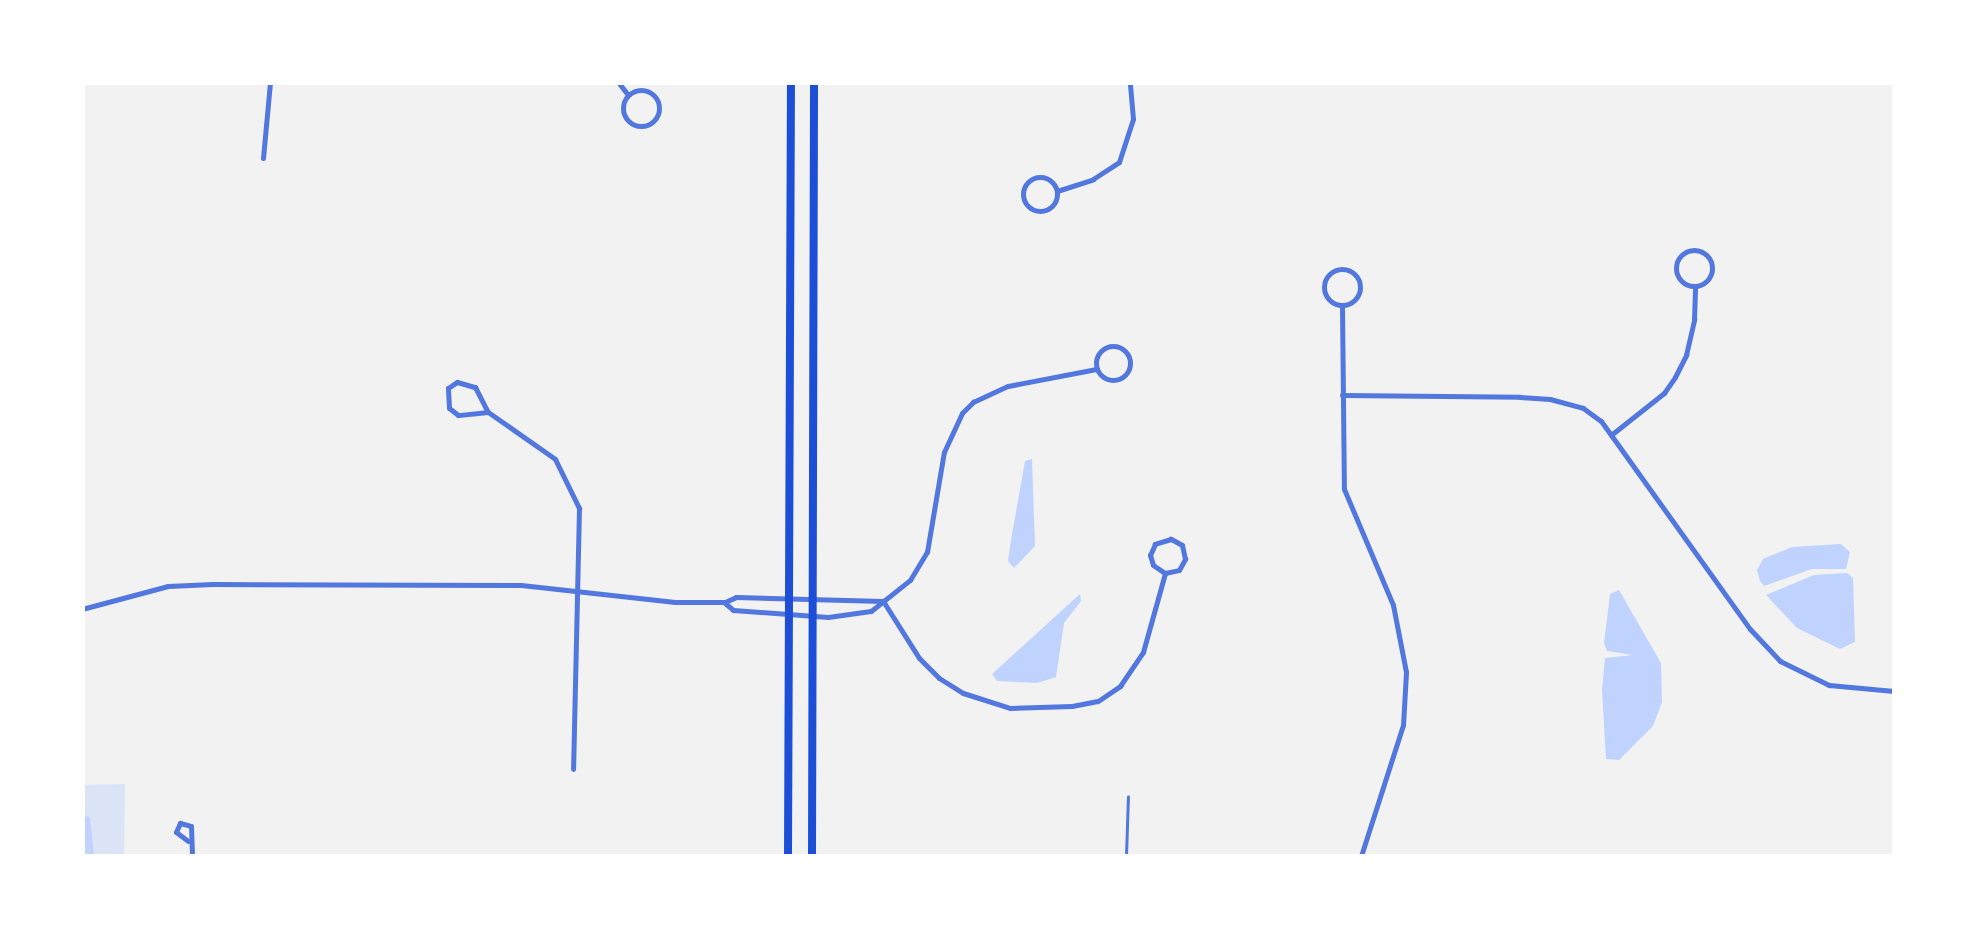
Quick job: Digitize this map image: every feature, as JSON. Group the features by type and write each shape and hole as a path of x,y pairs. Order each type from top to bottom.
{"main road":[{"path":"788,856 791,82"},
{"path":"812,856 814,82"}],"street":[{"path":"263,158 270,124 270,82"},
{"path":"618,82 628,95"},
{"path":"1057,192 1092,179 1119,162 1133,120 1130,82"},
{"path":"639,90 651,92 658,102 656,119 640,126 629,122 623,106 628,95 639,90"},
{"path":"1036,178 1047,179 1057,192 1055,202 1047,210 1036,211 1024,200 1024,188 1036,178"},
{"path":"1694,250 1710,259 1712,271 1706,282 1695,286 1684,283 1676,269 1683,254 1694,250"},
{"path":"1345,268 1356,273 1361,290 1355,300 1342,306 1328,298 1324,286 1328,275 1345,268"},
{"path":"1611,435 1664,393 1675,377 1686,355 1694,319 1695,286"},
{"path":"1342,306 1344,489 1392,606 1406,672 1403,725 1361,856"},
{"path":"1108,346 1120,347 1130,360 1128,370 1118,380 1105,378 1096,368 1097,355 1108,346"},
{"path":"725,602 732,610 813,616 859,614 884,600 910,580 928,552 944,452 962,413 973,402 1008,386 1096,368"},
{"path":"488,412 458,415 448,408 448,388 457,382 476,386 488,412 555,459 569,480 582,530 572,769"},
{"path":"1342,394 1550,399 1582,408 1611,435 1750,629 1780,661 1828,685 1894,690"},
{"path":"1172,539 1182,546 1185,560 1178,570 1165,573 1153,565 1150,555 1155,544 1172,539"},
{"path":"884,600 919,658 939,678 963,693 1010,708 1072,706 1098,701 1120,686 1133,668 1142,652 1165,573"},
{"path":"82,609 168,586 198,584 521,585 725,602 736,598 884,600"},
{"path":"188,841 192,856"}],"lane":[{"path":"1126,856 1128,797"}],"shaded area":[{"path":"125,784 124,856 83,856 82,785"}],"water":[{"path":"1032,459 1035,546 1014,568 1008,561 1011,540 1025,461"},
{"path":"1841,544 1850,552 1846,569 1812,569 1764,586 1760,581 1757,570 1763,559 1792,547"},
{"path":"1847,573 1853,578 1855,642 1840,649 1797,628 1766,595 1814,575"},
{"path":"1619,590 1661,663 1662,702 1653,726 1619,760 1606,759 1602,690 1605,658 1633,655 1607,651 1604,643 1610,594"},
{"path":"1080,594 1081,601 1064,623 1056,677 1037,683 997,681 992,674"},
{"path":"82,814 90,818 94,856 83,856"}]}
